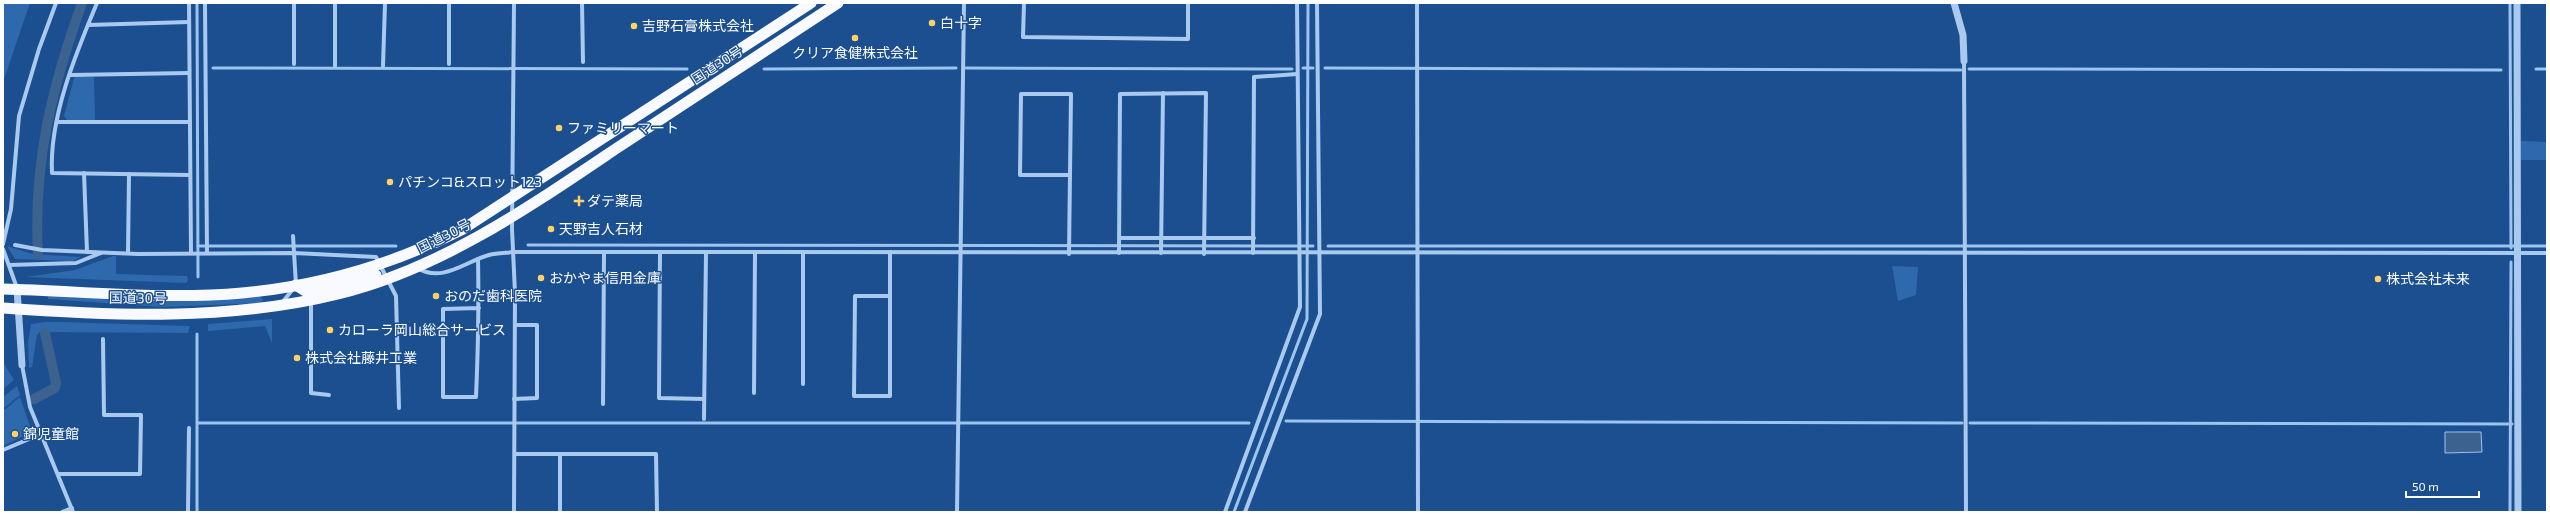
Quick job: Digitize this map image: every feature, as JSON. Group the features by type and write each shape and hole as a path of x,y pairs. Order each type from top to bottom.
{"highway":[{"name":"国道30号","path":"4,308 222,313 279,306 309,292 385,272 513,198 811,3"},
{"name":"国道30号","path":"3,289 194,295 242,293 296,285 309,292 385,272 400,274 450,252 513,216 838,3"}],"street":[{"path":"3,244 11,209 19,116 39,49 56,3"},
{"path":"97,3 70,75 57,122 52,173 190,175"},
{"path":"189,3 190,175 193,253"},
{"path":"205,3 207,251"},
{"path":"294,3 294,64"},
{"path":"335,3 335,66"},
{"path":"383,66 385,3"},
{"path":"449,3 449,64"},
{"path":"514,3 514,512"},
{"path":"582,3 583,62"},
{"path":"957,512 964,3"},
{"path":"1024,3 1023,37 1188,39 1188,3"},
{"path":"1225,512 1300,307 1300,251 1298,242 1297,3"},
{"path":"1245,512 1318,321 1319,254 1317,3"},
{"path":"1417,3 1416,251 1418,512"},
{"path":"1954,3 1963,35 1964,61 1966,512"},
{"path":"2517,3 2518,512"},
{"path":"88,25 189,22"},
{"path":"70,75 189,73"},
{"path":"1253,251 1254,78 1297,74"},
{"path":"1162,251 1163,93"},
{"path":"1119,251 1120,94 1206,93 1204,251"},
{"path":"1069,254 1069,243 1070,175 1071,94 1021,94 1020,175 1070,175"},
{"path":"57,122 190,122"},
{"path":"84,173 86,252"},
{"path":"128,253 129,174"},
{"path":"279,306 296,285 293,238"},
{"path":"1120,240 1253,240"},
{"path":"15,245 42,250 86,252 200,253 207,251 294,251 376,257 396,296 399,408"},
{"path":"3,249 17,289 20,309 22,365 30,407 72,510 62,512"},
{"path":"416,268 428,274 438,274 490,255 514,252 890,252 1069,254 1119,251 1300,251 1319,254 1416,251 1966,254 2518,249 2547,253"},
{"path":"9,265 76,263 103,252"},
{"path":"603,404 604,252"},
{"path":"660,252 659,398 704,399"},
{"path":"704,419 706,252"},
{"path":"754,252 754,393"},
{"path":"803,252 803,384"},
{"path":"890,252 890,296 890,396 854,396 855,296 890,296"},
{"path":"478,259 479,308 476,397 443,397 443,308 479,308"},
{"path":"309,292 311,393 329,395"},
{"path":"514,399 537,398 537,325 515,325"},
{"path":"58,474 140,474 141,415 104,415 103,339"},
{"path":"188,512 189,428"},
{"path":"3,450 41,434"},
{"path":"515,454 656,454 657,512"},
{"path":"560,454 560,512"}],"shaded area":[{"path":"3,3 30,3 3,82"},
{"path":"79,76 94,77 95,120 67,120 64,116 74,78"},
{"path":"2521,141 2547,142 2547,160 2521,160"},
{"path":"7,246 32,254 81,257 73,261 15,259"},
{"path":"116,256 116,274 187,276 188,280 186,283 26,277 75,270"},
{"path":"1892,266 1918,267 1916,295 1898,301"},
{"path":"48,295 163,301 260,296 263,300 260,303 162,307 48,299"},
{"path":"272,319 272,343 265,326 208,331 208,324"},
{"path":"46,322 190,326 188,333 40,332 37,335 32,367 29,368 28,342 31,324"},
{"path":"3,362 14,380 3,389"},
{"path":"17,386 20,395 3,409 3,397"},
{"path":"20,397 32,432 3,446 3,411"},
{"path":"2445,432 2481,432 2482,452 2445,453"}],"waterway":[{"path":"38,254 37,221 39,188 47,126 62,65 82,3"},
{"path":"197,3 198,277"},
{"path":"1234,512 1307,319 1308,3"},
{"path":"2510,3 2511,248"},
{"path":"213,68 687,69"},
{"path":"764,69 956,68"},
{"path":"966,68 1292,69"},
{"path":"1303,68 1313,68"},
{"path":"1325,68 1961,70"},
{"path":"1969,69 2501,70"},
{"path":"2536,69 2547,69"},
{"path":"528,245 1313,246"},
{"path":"198,246 396,246"},
{"path":"1328,246 2547,246"},
{"path":"2510,512 2511,262"},
{"path":"34,399 55,388 56,383 45,333"},
{"path":"197,334 197,512"},
{"path":"1286,421 1962,423"},
{"path":"198,423 1249,423"},
{"path":"1970,423 2512,424"}],"place":[{"name":"白十字","path":"932,23"},
{"name":"吉野石膏株式会社","path":"634,26"},
{"name":"クリア食健株式会社","path":"855,38"},
{"name":"ファミリーマート","path":"559,128"},
{"name":"パチンコ&スロット123","path":"390,182"},
{"name":"ダテ薬局","path":"579,201"},
{"name":"天野吉人石材","path":"551,229"},
{"name":"おかやま信用金庫","path":"541,278"},
{"name":"株式会社未来","path":"2378,279"},
{"name":"おのだ歯科医院","path":"436,296"},
{"name":"カローラ岡山総合サービス","path":"330,330"},
{"name":"株式会社藤井工業","path":"297,358"},
{"name":"錦児童館","path":"15,434"}]}
